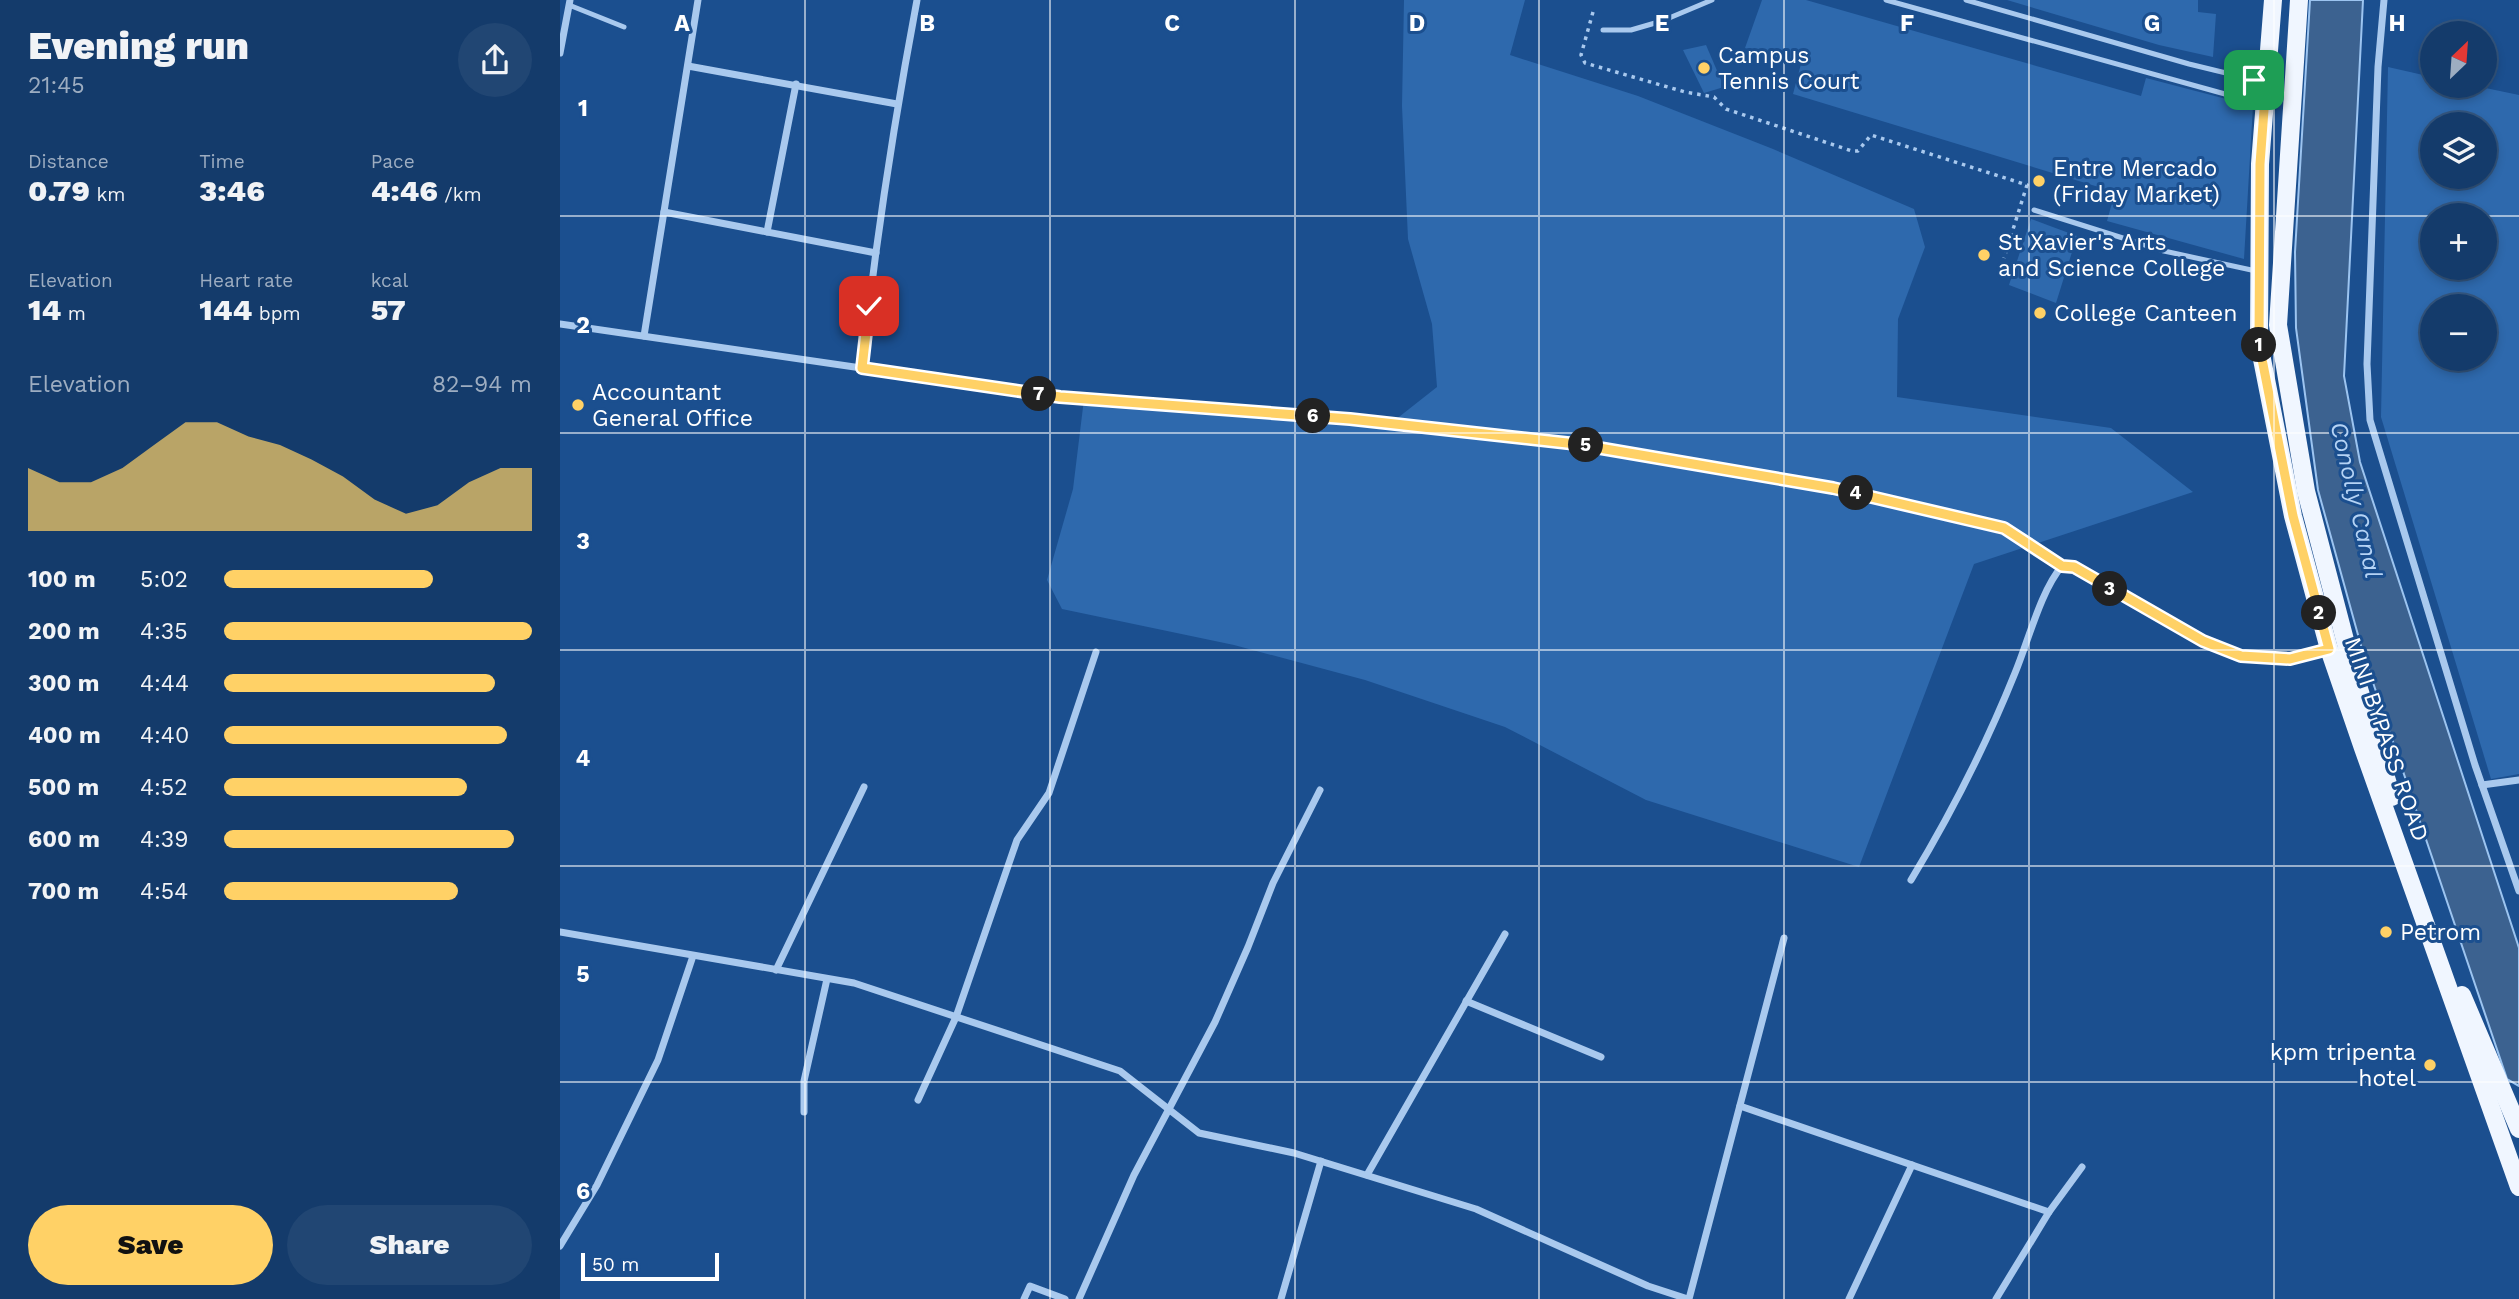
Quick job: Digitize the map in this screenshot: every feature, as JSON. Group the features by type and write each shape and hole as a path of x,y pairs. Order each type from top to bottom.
{"main road":[{"name":"MINI BYPASS ROAD","path":"2273,0 2260,164 2259,344 2293,516 2329,649 2519,1187"},
{"name":"MINI BYPASS ROAD","path":"2299,0 2278,325 2306,491 2350,659 2400,825 2462,993 2519,1129"}],"street":[{"path":"644,336 698,0"},
{"path":"862,368 897,104 917,0"},
{"path":"2384,0 2378,67 2367,364 2370,419 2482,785 2519,891"},
{"path":"560,53 566,3"},
{"path":"688,66 897,104"},
{"path":"768,232 796,84"},
{"path":"664,212 876,253"},
{"path":"560,324 1060,397 1350,419 1576,444 1833,488 2004,528 2062,566 2074,567 2203,641 2241,656 2290,659 2329,649"},
{"path":"1911,880 1979,758 2049,585 2062,566"},
{"path":"918,1100 956,1017 1017,840 1049,793 1096,652"},
{"path":"2482,785 2519,780"},
{"path":"776,970 864,788"},
{"path":"1079,1299 1134,1175 1215,1022 1273,883 1320,790"},
{"path":"560,932 855,983 1120,1071 1199,1133 1294,1153 1476,1209 1648,1286 1688,1299 1784,938"},
{"path":"1367,1175 1505,934"},
{"path":"560,1246 597,1185 658,1060 693,956"},
{"path":"804,1112 804,1081 827,979"},
{"path":"1466,1001 1601,1057"},
{"path":"1740,1106 2049,1212"},
{"path":"1281,1299 1321,1161"},
{"path":"1849,1299 1912,1165"},
{"path":"1996,1299 2049,1212 2082,1167"},
{"path":"1024,1299 1030,1286 1065,1299"}],"lane":[{"path":"1603,30 1631,30 1662,21 1712,0"},
{"path":"1886,0 2225,94 2234,89 2238,76"},
{"path":"1966,0 2266,83"},
{"path":"566,3 624,27"},
{"path":"2034,210 2164,251 2259,272"}],"path":[{"path":"1593,12 1581,55 1585,62 1685,92 1714,97 1726,109 1852,151 1858,151 1871,135 2027,185 2004,258"}],"shaded area":[{"path":"1404,0 1525,0 1510,55 1638,96 1773,149 1914,209 1925,247 1898,319 1897,397 2111,428 2193,492 1974,564 1859,867 1646,800 1505,727 1365,680 1234,645 1062,609 1047,580 1073,489 1084,399 1390,424 1437,387 1432,324 1408,239 1402,106"},
{"path":"1762,0 1806,0 2141,96 2146,78 2253,106 2244,259 2107,221 2115,192 1793,94 1801,64 1745,48"},
{"path":"2007,0 2198,0 2198,12 2216,14 2213,57 2159,45"},
{"name":"Campus Tennis Court","path":"1706,45 1724,87 1704,93 1683,50"},
{"path":"2388,67 2420,74 2420,98 2497,98 2497,90 2519,95 2519,774 2491,779 2381,417"},
{"path":"2031,219 2077,236 2056,303 2009,285"}],"water":[{"name":"Conolly Canal","path":"2310,0 2363,0 2344,376 2360,462 2519,948 2519,1086 2507,1079 2363,653 2318,490 2296,328 2295,252"}],"place":[{"name":"Campus Tennis Court","path":"1704,68"},
{"name":"Entre Mercado (Friday Market)","path":"2039,181"},
{"name":"St Xavier's Arts and Science College","path":"1984,255"},
{"name":"College Canteen","path":"2040,313"},
{"name":"Accountant General Office","path":"578,405"},
{"name":"Petrom","path":"2386,932"},
{"name":"kpm tripenta hotel","path":"2430,1065"}],"route":[{"path":"869,306 862,368 1060,397 1350,419 1576,444 1833,488 2004,528 2062,566 2074,567 2203,641 2241,656 2290,659 2329,649 2293,516 2259,344 2260,164 2266,83 2254,80"}]}
